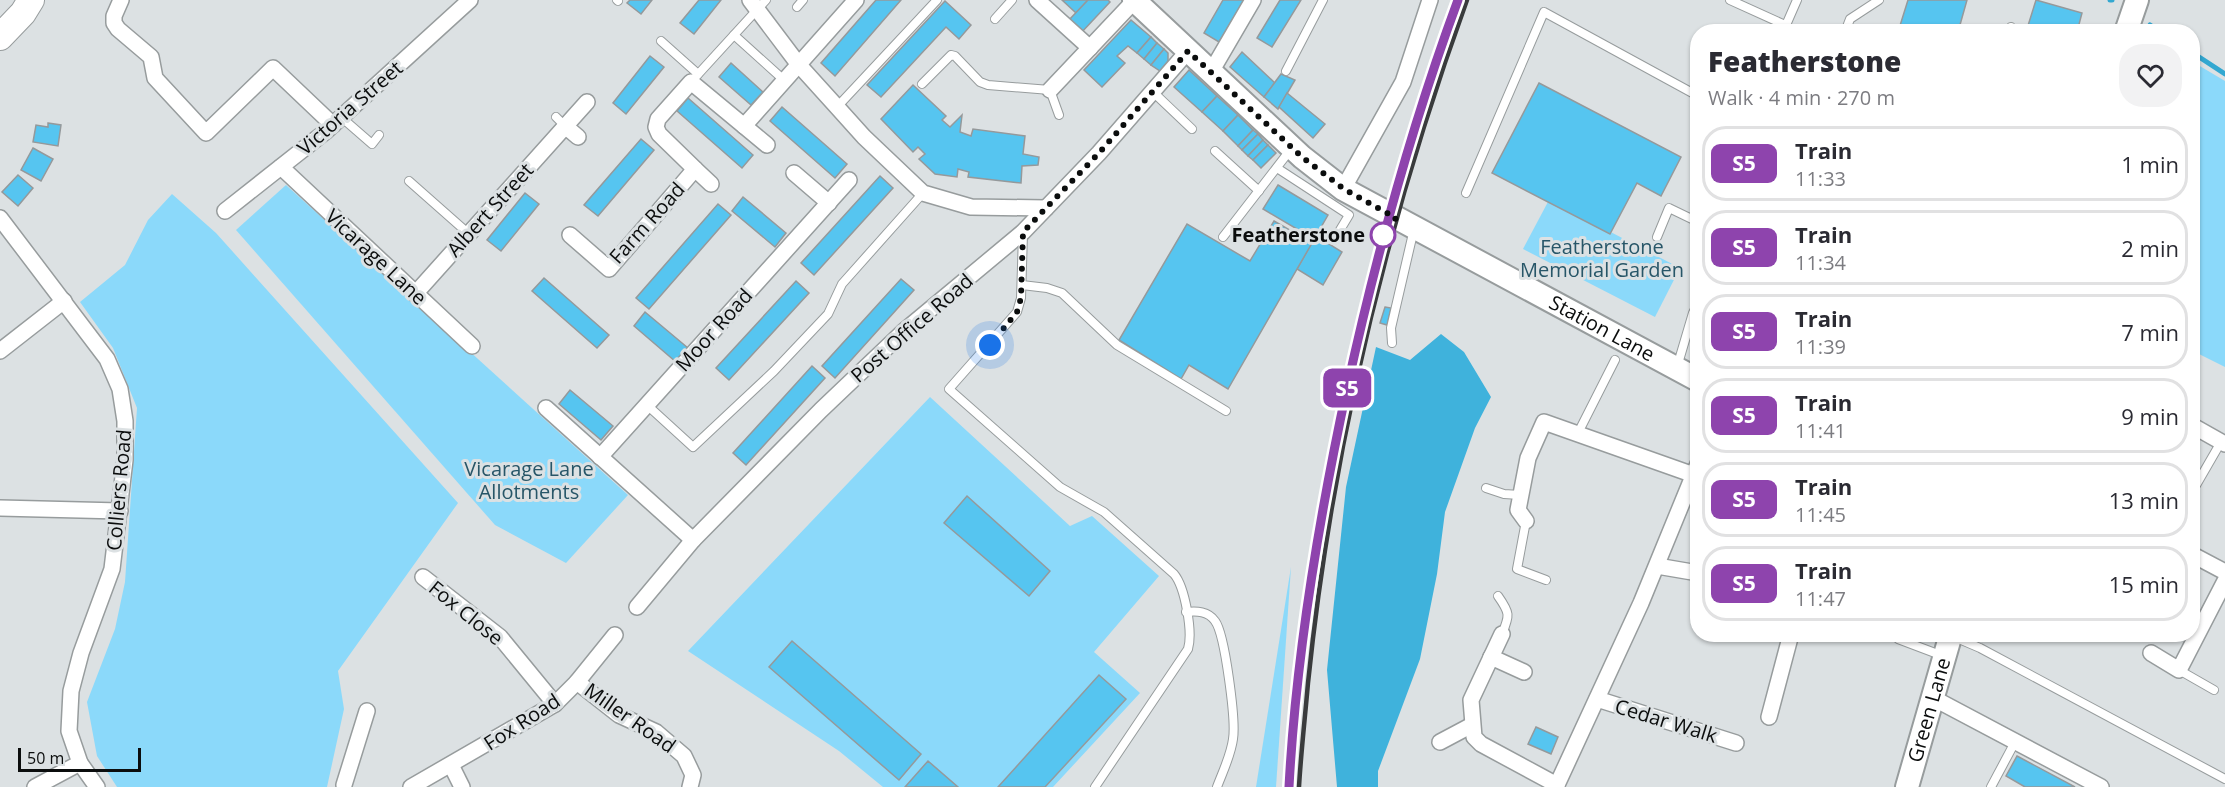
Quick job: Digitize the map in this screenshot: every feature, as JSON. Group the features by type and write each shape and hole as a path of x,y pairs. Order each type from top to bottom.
{"main road":[{"path":"0,37 23,13 31,0"},
{"name":"Station Lane","path":"1135,0 1292,148 1344,189 1690,375"},
{"path":"2129,24 2137,0"},
{"name":"Green Lane","path":"1907,787 1949,642"}],"street":[{"path":"121,0 114,16 114,23 151,57 155,78 206,133 273,68 337,121"},
{"name":"Victoria Street","path":"225,211 337,121 470,0"},
{"path":"1037,0 1090,48"},
{"path":"1050,90 1135,0"},
{"path":"1211,72 1253,0"},
{"path":"1344,189 1403,82 1430,0"},
{"path":"744,126 799,65 849,2"},
{"path":"758,3 799,65 864,137 923,193 971,207 1046,208"},
{"name":"Post Office Road","path":"637,607 693,540 903,332 1023,232 1099,153 1188,51"},
{"path":"695,78 767,146"},
{"name":"Farm Road","path":"695,78 658,119 656,127 659,135 711,183"},
{"name":"Albert Street","path":"415,294 469,234 560,121 587,102"},
{"path":"560,121 578,137"},
{"name":"Vicarage Lane","path":"281,167 472,346"},
{"name":"Farm Road","path":"570,235 609,269 695,169"},
{"path":"795,172 829,203"},
{"name":"Moor Road","path":"600,457 849,180"},
{"name":"Colliers Road","path":"0,218 106,359 120,389 125,421 126,460 112,569 81,653 71,691 69,731 80,763 97,787"},
{"path":"0,351 64,301"},
{"path":"546,408 693,540"},
{"path":"1526,521 1518,510 1527,458 1544,422 1690,468"},
{"path":"2200,430 2223,443"},
{"name":"Cedar Walk","path":"1557,786 1657,566 1690,485"},
{"path":"0,508 120,511"},
{"path":"2200,559 2225,572"},
{"path":"1657,566 1690,572"},
{"name":"Fox Close","path":"423,577 500,637 555,704"},
{"path":"2200,629 2225,581"},
{"path":"1502,634 1471,700 1474,737 1481,744 1557,786"},
{"name":"Fox Road","path":"411,787 555,704 615,635"},
{"path":"1769,717 1789,642"},
{"path":"2151,653 2179,670 2193,642"},
{"path":"1491,657 1524,672"},
{"name":"Miller Road","path":"577,681 619,715 656,732 684,756 693,774 690,787"},
{"path":"1933,698 2101,787"},
{"name":"Cedar Walk","path":"1597,699 1736,742"},
{"path":"346,786 367,711"},
{"path":"1440,742 1472,725"},
{"path":"35,787 80,763"},
{"path":"451,765 462,787"}],"lane":[{"path":"797,7 803,0"},
{"path":"837,107 937,0"},
{"path":"996,19 1012,0"},
{"path":"1286,71 1323,0"},
{"path":"1730,0 1776,24"},
{"path":"1786,24 1797,0"},
{"path":"1848,24 1850,19 1879,0"},
{"path":"661,41 695,78 734,35 758,3"},
{"path":"1466,193 1544,12 1690,92"},
{"path":"734,35 785,81"},
{"path":"922,84 951,55 955,56 980,82 1050,90 1059,115"},
{"path":"1152,91 1192,129"},
{"path":"337,121 372,144 380,135"},
{"path":"1223,237 1292,148"},
{"path":"1215,151 1259,191"},
{"path":"1277,168 1349,215 1334,240"},
{"path":"409,181 469,234"},
{"path":"647,405 693,447 774,371 828,314 842,284 923,193"},
{"path":"1657,237 1669,208 1690,218"},
{"path":"1392,343 1391,328 1414,228"},
{"path":"1023,232 1022,285 1017,312 949,389 1060,487 1104,512 1174,574 1179,580 1191,639 1188,649 1095,787"},
{"path":"1022,285 1047,288 1062,293 1117,345 1226,411"},
{"path":"1677,368 1690,328"},
{"path":"1578,433 1615,360"},
{"path":"2200,480 2223,443"},
{"path":"1486,488 1504,494 1521,495"},
{"path":"1526,521 1517,569 1546,580"},
{"path":"1498,596 1508,610 1509,618 1502,634"},
{"path":"1186,612 1199,610 1210,615 1220,628 1233,716 1233,738 1230,754 1217,787"},
{"path":"1949,642 1990,653 2225,779"},
{"path":"2179,670 2214,690"},
{"path":"1991,787 2015,742"}],"green space":[{"path":"2200,66 2225,81 2225,367 2200,354"},
{"name":"Vicarage Lane Allotments","path":"286,185 628,495 566,563 495,525 236,230"},
{"path":"172,194 216,233 458,503 338,671 344,709 327,787 117,787 97,756 87,702 115,629 125,582 137,408 113,348 80,302 125,265 148,220"},
{"name":"Featherstone Memorial Garden","path":"1549,200 1680,268 1655,317 1523,249"},
{"path":"930,397 1070,526 1092,516 1159,576 1094,652 1140,693 1053,787 883,787 839,751 688,651"},
{"path":"1291,567 1276,787 1256,787"}],"shaded area":[{"path":"1441,334 1464,352 1491,397 1475,428 1445,512 1437,574 1420,659 1378,771 1378,787 1337,787 1327,670 1346,487 1376,347 1410,360"}],"building":[{"path":"630,0 652,0 641,14 627,3"},
{"path":"699,0 721,0 694,34 680,23"},
{"path":"876,0 901,0 835,76 821,63"},
{"path":"1062,0 1088,0 1076,13"},
{"path":"1088,0 1108,0 1110,2 1081,33 1068,21"},
{"path":"1223,0 1244,0 1219,42 1204,33"},
{"path":"1280,0 1301,0 1272,47 1257,38"},
{"path":"1908,0 1967,0 1960,24 1900,24"},
{"path":"2036,0 2082,13 2079,24 2028,24"},
{"path":"945,1 971,25 959,39 946,27 881,97 867,85"},
{"path":"1131,20 1151,37 1137,53 1128,46 1117,56 1125,63 1102,87 1084,70"},
{"path":"1151,37 1157,43 1144,59 1137,53"},
{"path":"1157,43 1164,49 1151,65 1144,59"},
{"path":"1164,49 1168,53 1168,61 1160,71 1151,65"},
{"path":"1242,52 1275,83 1264,97 1230,67"},
{"path":"650,56 664,67 626,114 613,103"},
{"path":"731,63 763,92 751,105 719,77"},
{"path":"1189,70 1217,96 1202,112 1174,87"},
{"path":"1281,74 1295,80 1278,109 1264,97"},
{"path":"1539,83 1681,157 1661,196 1637,183 1610,234 1492,173"},
{"path":"913,85 946,116 942,120 950,127 962,115 960,132 971,136 973,129 1025,136 1023,154 1039,157 1038,165 1022,166 1021,183 968,177 969,172 958,169 957,177 935,174 919,159 925,154 918,147 913,152 881,119"},
{"path":"1287,93 1325,124 1313,138 1279,107"},
{"path":"1217,96 1238,115 1223,131 1202,112"},
{"path":"688,98 753,155 742,168 677,111"},
{"path":"782,107 847,164 835,178 770,121"},
{"path":"1238,115 1253,130 1238,146 1223,131"},
{"path":"48,123 61,125 58,146 33,142 36,125 48,127"},
{"path":"1253,130 1258,134 1242,150 1238,146"},
{"path":"1258,134 1263,140 1248,156 1242,150"},
{"path":"641,139 654,150 598,216 584,205"},
{"path":"1263,140 1268,145 1253,160 1248,156"},
{"path":"1268,145 1276,153 1261,168 1253,160"},
{"path":"33,148 53,159 41,181 21,170"},
{"path":"18,175 33,188 18,206 2,192"},
{"path":"880,176 893,188 814,275 801,263"},
{"path":"1278,185 1328,215 1316,236 1342,252 1323,285 1297,269 1314,239 1263,209"},
{"path":"525,193 539,204 501,251 487,240"},
{"path":"743,197 786,233 775,247 732,211"},
{"path":"718,204 731,215 649,309 636,298"},
{"path":"1274,221 1312,243 1228,389 1189,365 1181,379 1119,340 1187,224 1250,261"},
{"path":"544,278 609,335 597,348 532,291"},
{"path":"901,279 914,290 835,378 822,366"},
{"path":"796,281 809,293 729,380 716,368"},
{"path":"1385,307 1391,308 1387,325 1380,323"},
{"path":"645,312 688,348 676,362 634,326"},
{"path":"812,366 825,378 746,465 733,453"},
{"path":"570,390 613,426 601,440 559,404"},
{"path":"967,496 1050,571 1029,596 944,523"},
{"path":"792,641 921,754 899,780 769,667"},
{"path":"1099,675 1126,699 1045,787 998,787"},
{"path":"1536,727 1558,737 1551,754 1528,744"},
{"path":"2017,756 2075,787 2025,787 2006,776"},
{"path":"928,761 958,787 905,787"}],"waterway":[{"path":"2200,58 2225,74"}],"railway":[{"path":"1299,787 1318,596 1332,509 1366,337 1412,167 1467,0"},
{"path":"1385,226 1432,68 1452,14"},
{"path":"1289,787 1310,587"}],"train":[{"name":"S5","path":"1289,787 1307,604 1331,461 1388,214 1432,68 1458,0"}],"place":[{"name":"Featherstone","path":"1383,235"}],"route":[{"path":"990,345 1017,312 1021,298 1023,232 1099,153 1175,63 1188,51 1302,157 1344,189 1396,218 1383,235"}]}
